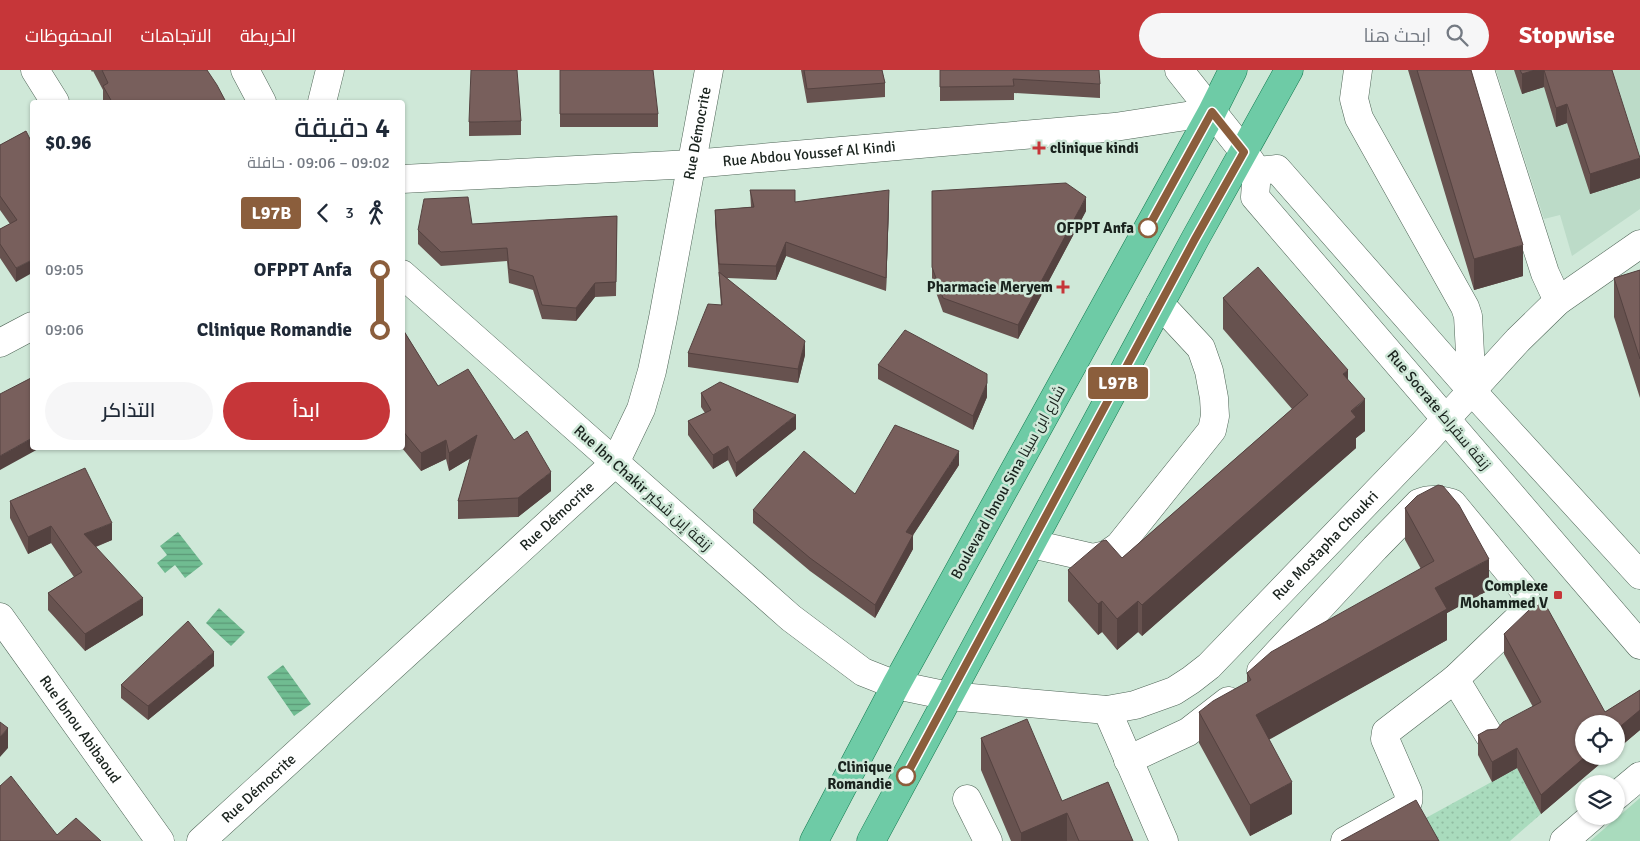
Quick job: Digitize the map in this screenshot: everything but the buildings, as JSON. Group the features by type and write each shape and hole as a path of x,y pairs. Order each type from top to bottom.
{"main road":[{"name":"Boulevard Ibnou Sina شارع ابن سينا","path":"814,841 1203,92 1233,70"},
{"path":"871,841 1160,304 1251,161 1289,70"}],"street":[{"path":"35,70 53,100"},
{"path":"245,70 261,100"},
{"path":"322,100 330,70"},
{"name":"Rue Démocrite","path":"201,841 615,463 641,410 652,371 709,70"},
{"path":"1179,70 1203,92 1251,161 1277,169 1472,390 1640,575"},
{"path":"1358,70 1354,98 1359,118 1466,308 1472,390"},
{"path":"1480,70 1545,273 1558,301"},
{"name":"Rue Abdou Youssef Al Kindi","path":"405,179 692,164 1115,127 1203,92"},
{"name":"Rue Socrate زنقة سقراط","path":"1251,161 1255,196 1640,645"},
{"name":"Rue Mostapha Choukri","path":"949,696 1107,710 1135,706 1174,690 1191,680 1208,666 1446,419 1518,340 1558,301 1640,244"},
{"name":"Rue Ibn Chakir زنقة إبن شكير","path":"405,277 791,618 863,672 896,685 949,696"},
{"path":"1032,544 1093,558 1106,555 1119,546 1212,430 1215,416 1214,398 1209,371 1201,348 1160,304"},
{"path":"0,343 30,327"},
{"path":"1128,760 1188,732 1222,706 1257,675 1375,548 1419,504 1427,500 1442,500 1452,504 1524,590 1525,612 1456,679 1386,732 1386,739 1408,792 1408,804 1345,841"},
{"name":"Rue Ibnou Abibaoud","path":"0,617 160,841"},
{"path":"1456,679 1489,735"},
{"path":"1107,710 1164,841"},
{"path":"1625,788 1640,776"},
{"path":"967,800 988,841"},
{"path":"1564,841 1583,825"}],"shaded area":[{"path":"1496,70 1640,70 1640,209 1572,256 1560,215 1544,219"},
{"path":"178,532 203,564 185,578 175,565 165,573 157,563 167,555 160,546"},
{"path":"219,608 245,632 231,646 206,623"},
{"path":"283,665 311,704 294,716 267,677"},
{"path":"1517,768 1541,814 1510,841 1421,841 1413,825"},
{"path":"1640,798 1640,841 1590,841 1609,825 1625,825 1625,811"}],"bus line":[{"name":"L97B","path":"906,776 1195,239 1244,152 1212,112 1148,228"}],"place":[{"name":"clinique kindi","path":"1039,148"},
{"name":"OFPPT Anfa","path":"1148,228"},
{"name":"Pharmacie Meryem","path":"1063,287"},
{"name":"Complexe Mohammed V","path":"1558,595"},
{"name":"Clinique Romandie","path":"906,776"}]}
